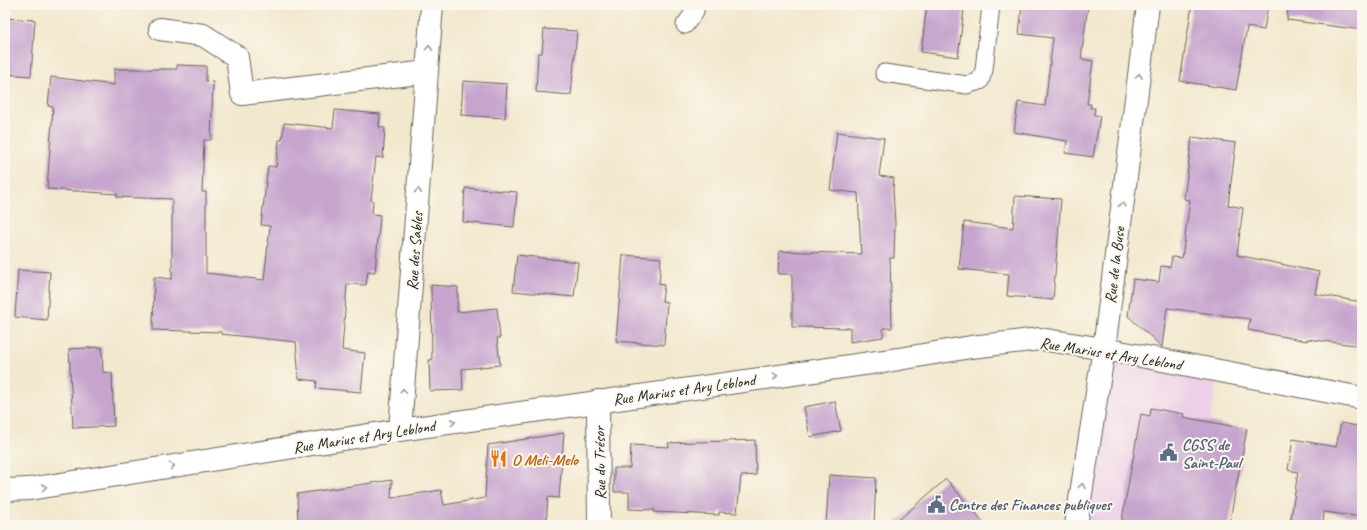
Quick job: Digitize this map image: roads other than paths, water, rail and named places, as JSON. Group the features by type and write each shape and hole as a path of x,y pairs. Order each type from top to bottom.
{"street":[{"name":"Rue des Sables","path":"400,430 432,5"},
{"name":"Rue de la Buse","path":"1076,525 1104,349 1148,5"},
{"path":"160,29 203,35 237,57 242,94 427,72"},
{"name":"Rue Marius et Ary Leblond","path":"5,490 37,488 400,430 899,359 971,347 1040,339 1104,349 1362,398"},
{"name":"Rue du Trésor","path":"598,402 599,525"}],"lane":[{"path":"685,25 695,11 696,5"},
{"path":"884,73 967,85 980,81 984,70 991,5"}],"place":[{"name":"CGSS de Saint-Paul","path":"1169,453"},
{"name":"O Meli-Melo","path":"499,459"},
{"name":"Centre des Finances publiques","path":"936,504"}]}
